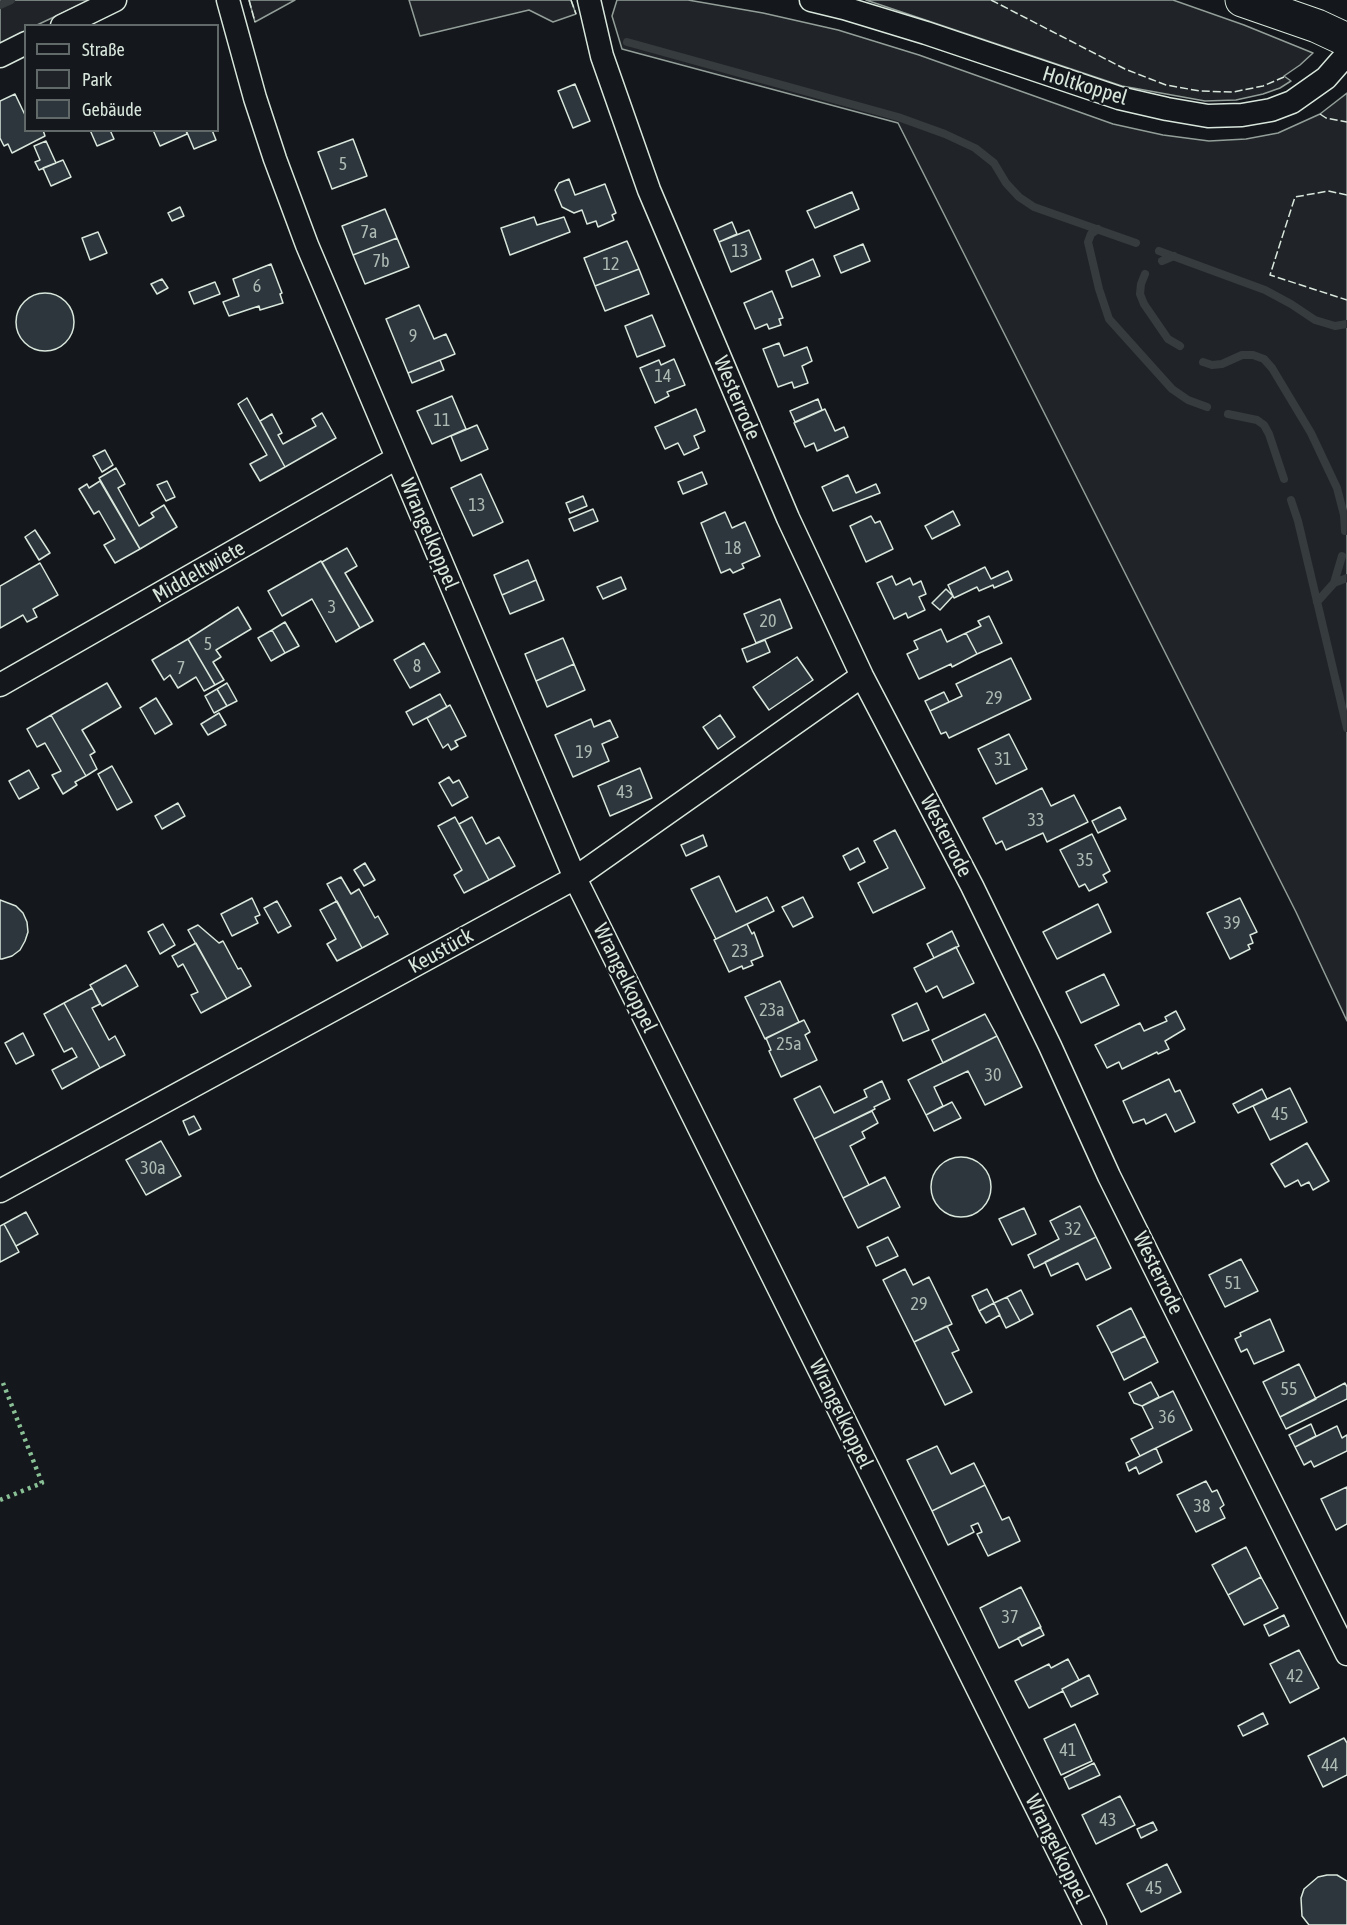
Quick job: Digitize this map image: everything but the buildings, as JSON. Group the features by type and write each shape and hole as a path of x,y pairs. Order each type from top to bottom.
{"highway":[{"path":"1242,0 1317,26 1347,40"}],"street":[{"path":"66,24 115,0"},
{"name":"Wrangelkoppel","path":"228,0 255,98 307,245 575,878 1095,1925"},
{"name":"Westerrode","path":"590,0 602,56 649,190 788,518 862,676 972,886 1110,1176 1347,1654"},
{"name":"Holtkoppel","path":"811,0 926,33 1119,98 1208,116 1242,115 1271,110 1302,97 1326,78 1347,54"},
{"path":"0,56 24,44"},
{"name":"Middeltwiete","path":"0,685 397,458"},
{"name":"Keustück","path":"0,1191 575,878 862,676"}],"green space":[{"path":"0,0 90,0 39,24 24,24 24,32 0,44"},
{"path":"249,0 295,0 255,22"},
{"path":"409,0 571,0 576,14 553,22 529,10 420,36"},
{"path":"617,0 688,0 763,13 838,30 919,55 1113,124 1163,135 1209,141 1246,139 1278,133 1320,114 1347,93 1347,1021 1296,912 898,123 622,49 612,16"},
{"path":"866,0 1173,0 1313,53 1284,76 1291,81 1280,88 1236,100 1205,101 1122,86"}],"waterway":[{"path":"0,5 11,0"},
{"path":"627,42 898,117 945,134 975,148 994,163 1006,183 1019,197 1034,207 1136,243"},
{"path":"1098,229 1091,234 1088,242 1109,319 1172,389 1188,400 1207,407"},
{"path":"1159,251 1265,290 1315,320 1335,326 1347,324"},
{"path":"1162,261 1174,256"},
{"path":"1145,274 1140,294 1144,304 1168,339 1180,346"},
{"path":"1203,362 1212,365 1222,364 1242,355 1253,355 1264,359 1272,368 1311,433 1337,488 1344,515 1345,531"},
{"path":"1228,414 1257,420 1264,425 1284,479"},
{"path":"1291,500 1347,728"},
{"path":"1317,602 1334,583 1342,556"},
{"path":"1334,583 1347,578"}],"hedge":[{"path":"0,1500 42,1483 3,1383"}],"fence":[{"path":"249,0 255,22"},
{"path":"571,0 576,14"},
{"path":"991,0 1125,69 1166,85 1200,91 1233,92 1263,86 1284,77"},
{"path":"1320,114 1326,118 1347,122"},
{"path":"1347,195 1328,191 1295,197 1270,275 1347,300"}]}
